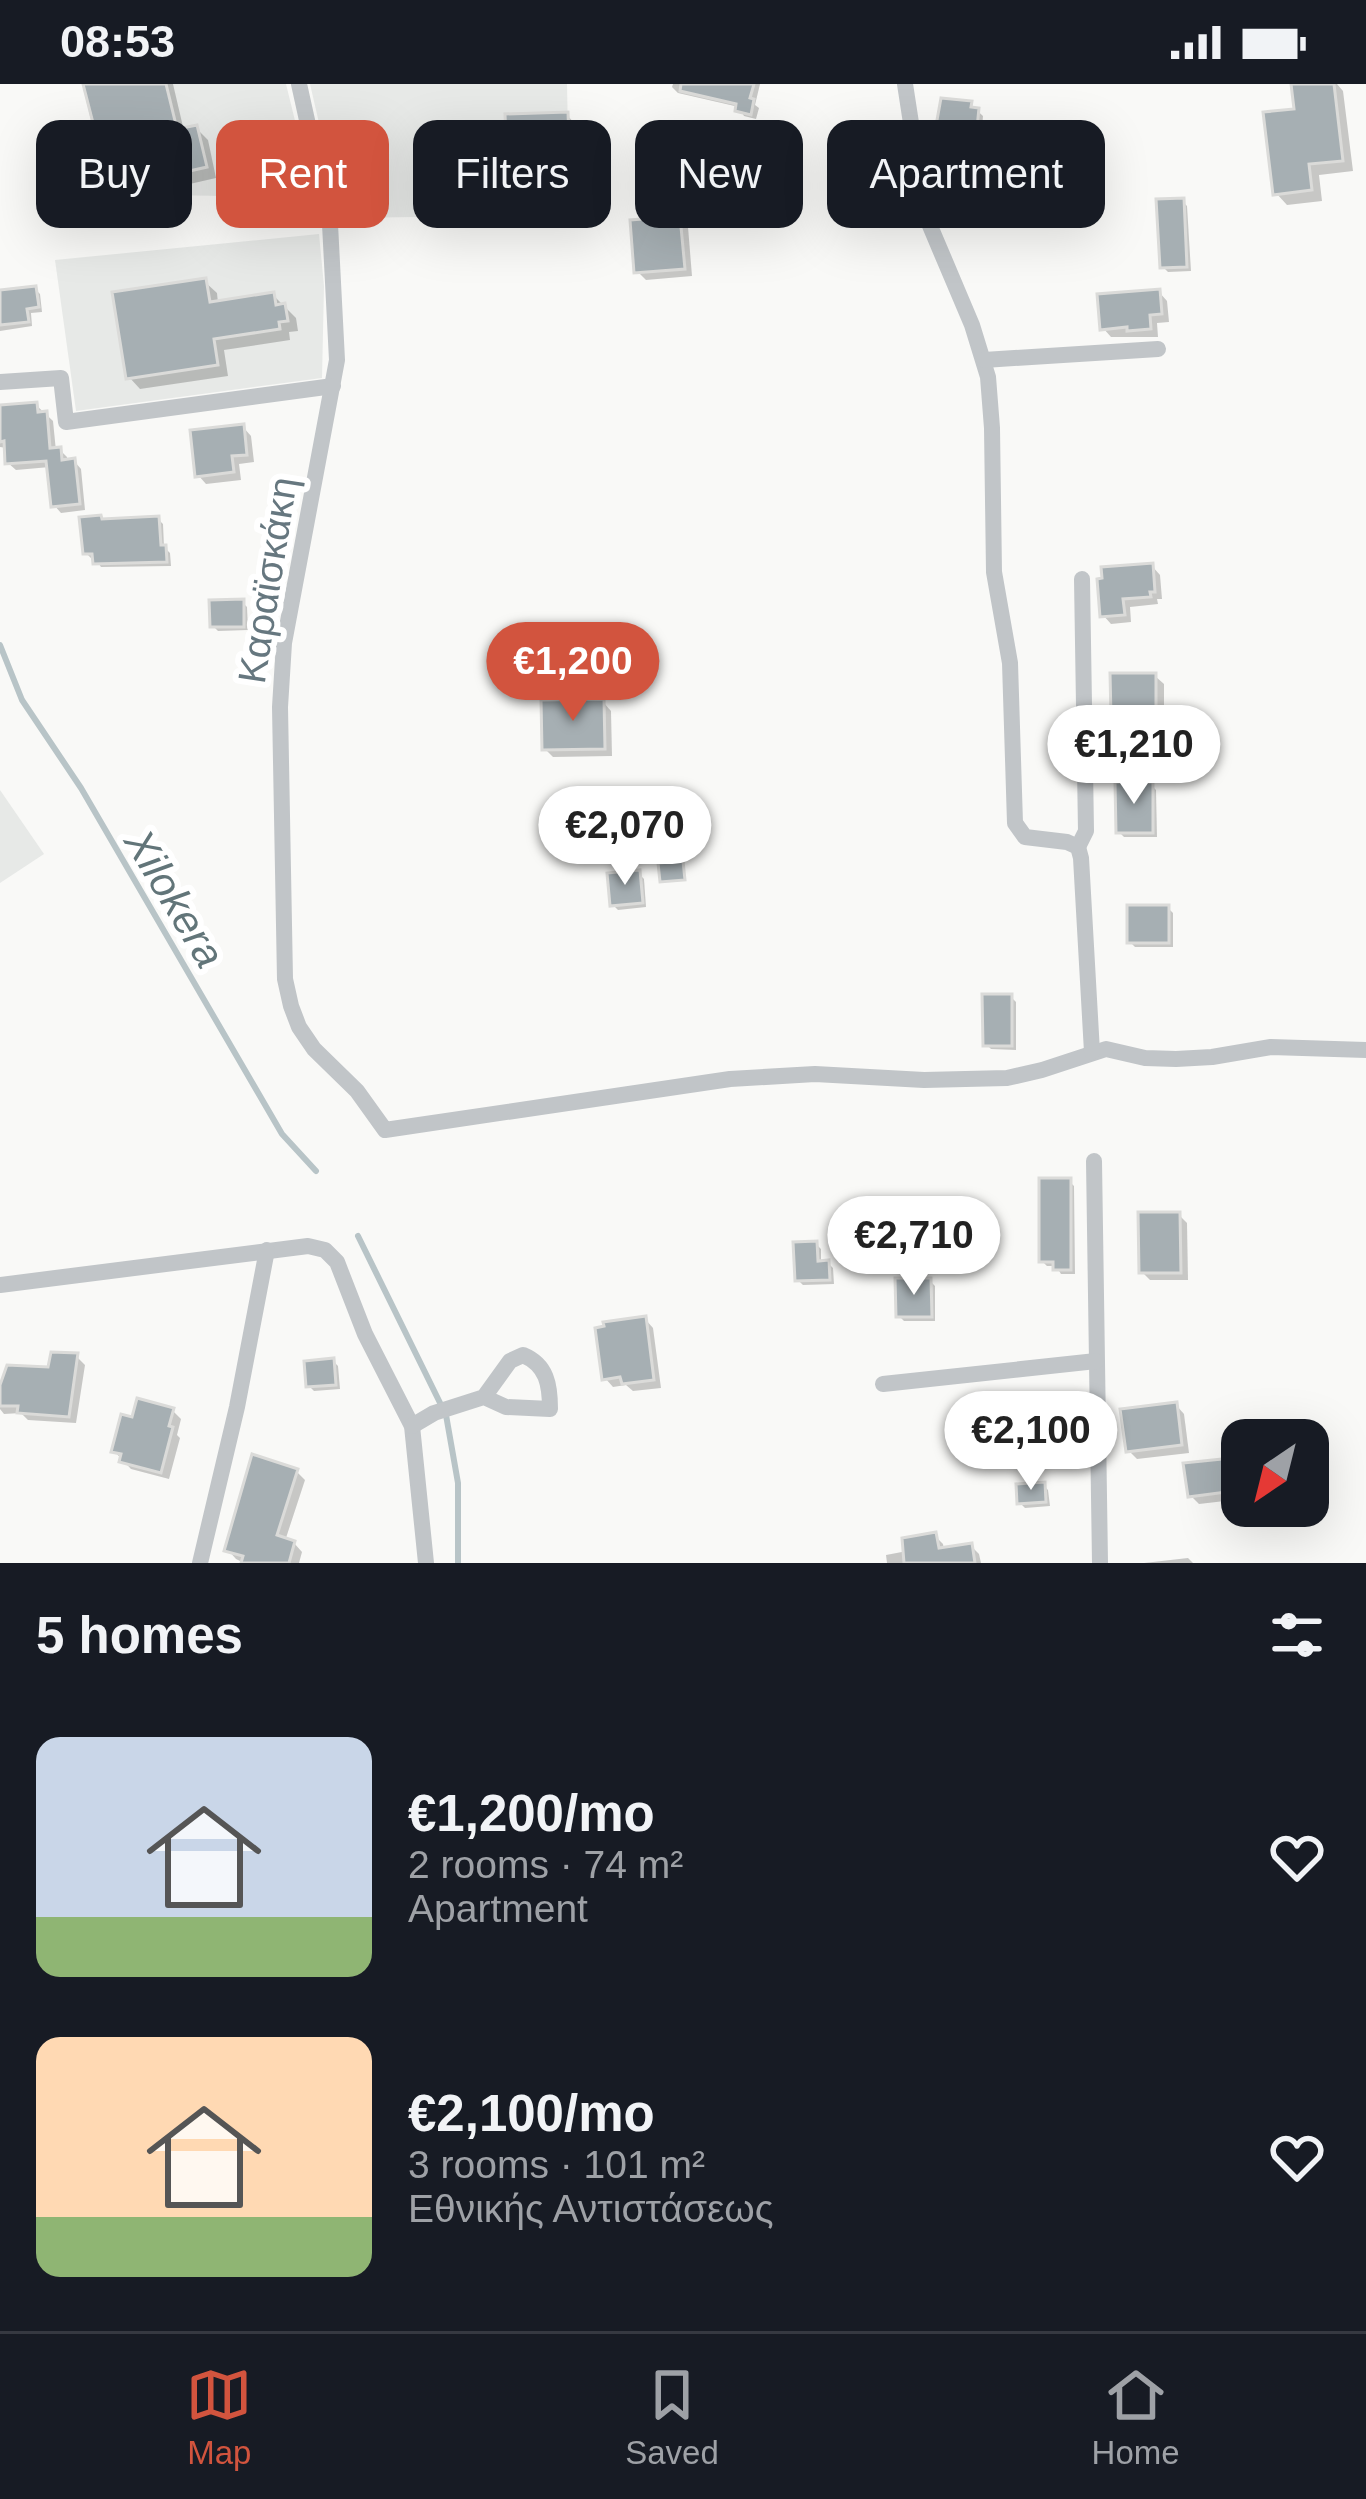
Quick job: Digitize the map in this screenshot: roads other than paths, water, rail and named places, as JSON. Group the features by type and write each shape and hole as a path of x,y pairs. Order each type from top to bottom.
{"street":[{"name":"Καραϊσκάκη","path":"299,84 330,224 337,360 284,643 280,707 286,979 299,1027 314,1049 357,1091 385,1130 730,1079 815,1075 1007,1078 1092,1052"},
{"path":"905,84 925,214 984,359 992,428 994,572 1010,663 1015,823 1024,837 1067,842 1078,847 1082,858 1092,1052 1106,1049 1177,1059 1271,1048 1366,1050"},
{"path":"984,359 1159,349"},
{"path":"0,382 61,378 66,422 333,386"},
{"path":"1078,847 1086,831 1082,579"},
{"path":"1094,1161 1100,1563"},
{"path":"0,1286 267,1250 308,1246 325,1250 337,1262 365,1334 412,1426 426,1563"},
{"path":"200,1563 237,1408 267,1250"},
{"path":"883,1384 1096,1360"},
{"path":"412,1426 455,1404 484,1397"}],"waterway":[{"name":"Xilokera","path":"0,645 22,700 81,788 282,1134 316,1171"},
{"name":"Xilokera","path":"358,1236 446,1415 458,1483 458,1563"}]}
